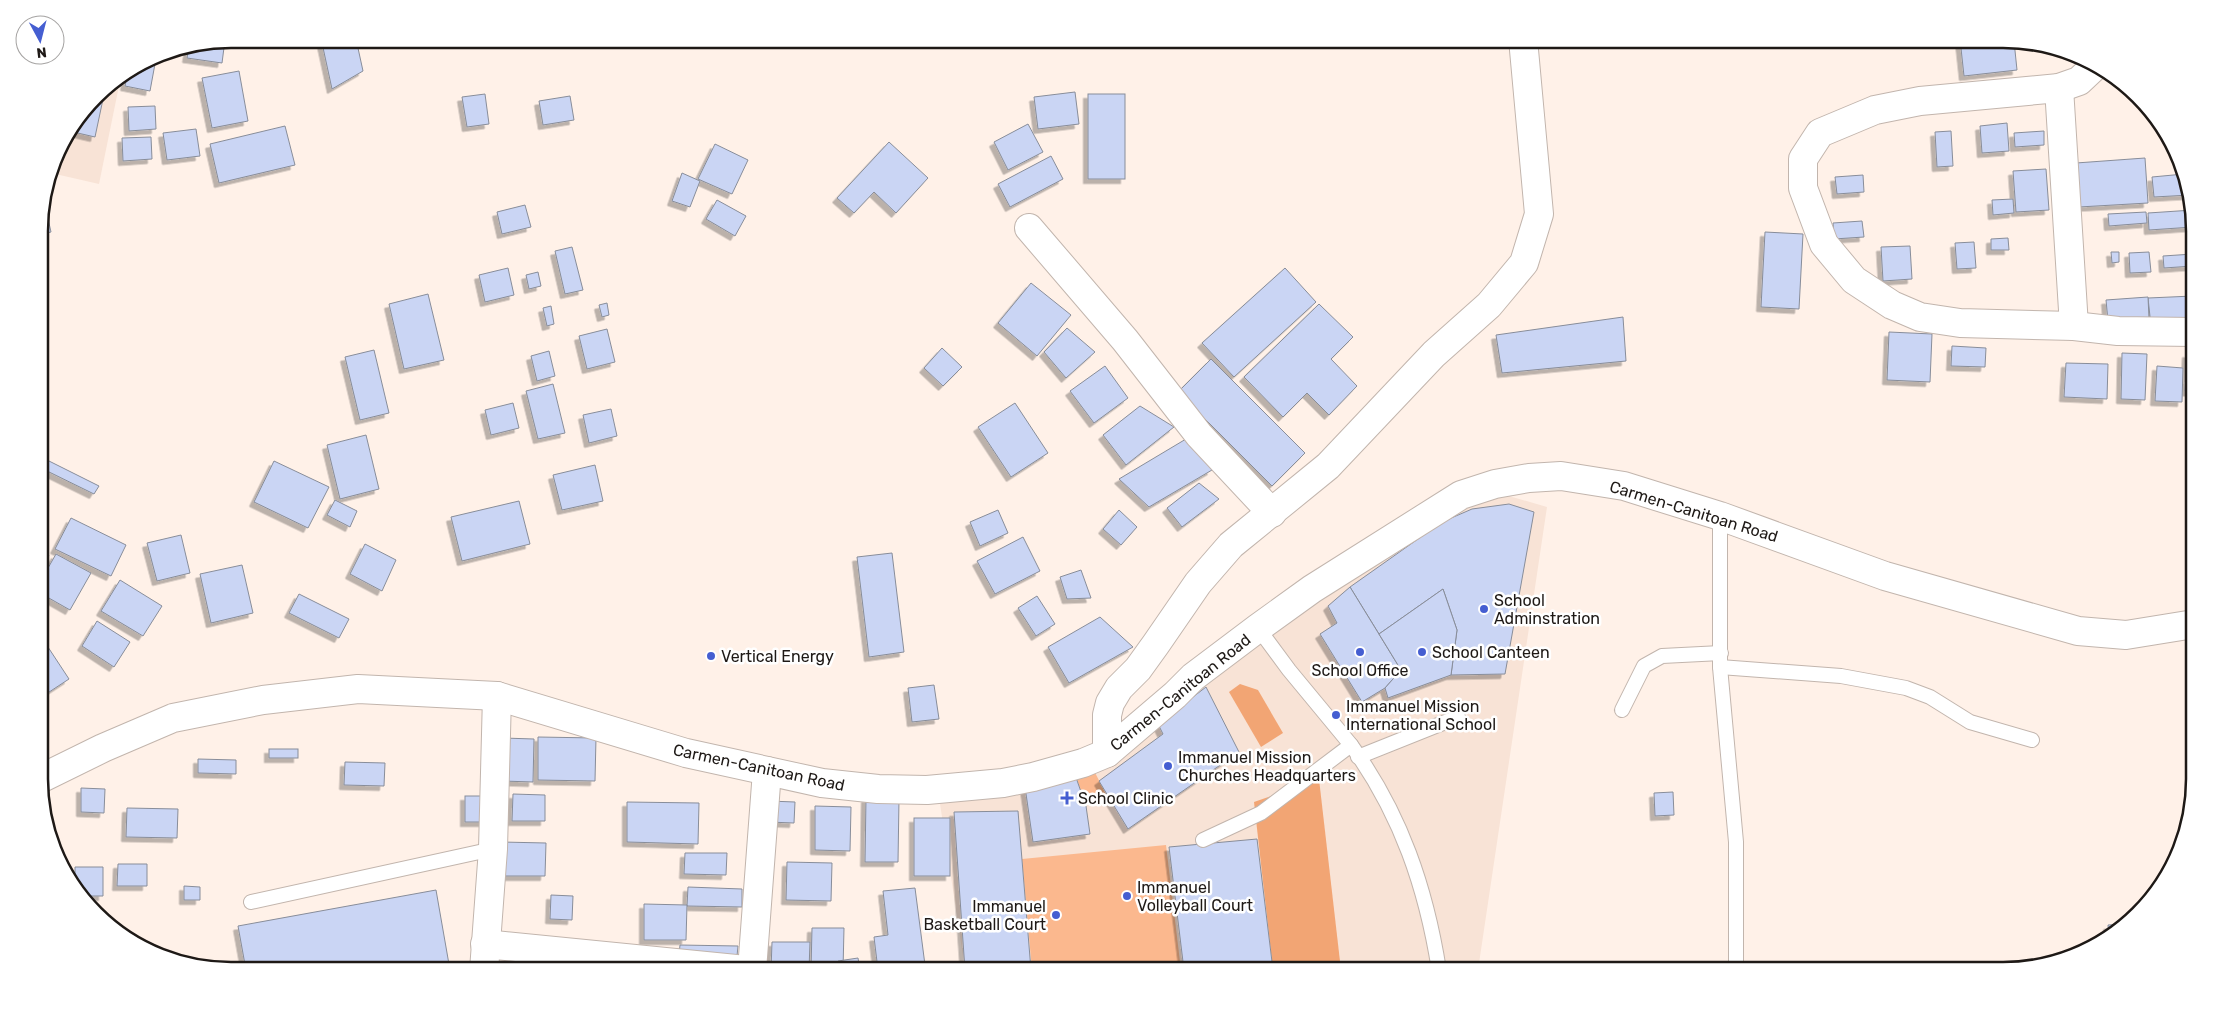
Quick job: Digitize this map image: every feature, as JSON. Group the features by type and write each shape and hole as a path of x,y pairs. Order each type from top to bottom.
{"street":[{"path":"1107,752 1107,715 1110,703 1119,688 1138,669 1198,584 1231,546 1328,466 1434,354 1489,305 1524,263 1539,214 1524,48"},
{"path":"2091,70 2079,81 2059,88 1920,101 1875,110 1820,133 1803,159 1803,188 1824,244 1854,280 1892,305 1920,317 1960,323 2074,326 2118,331 2186,332"},
{"path":"2059,88 2074,326"},
{"path":"1029,228 1125,340 1199,435 1272,513"},
{"name":"Carmen-Canitoan Road","path":"48,775 103,748 173,718 263,700 358,689 497,696 677,750 822,783 878,789 927,790 1003,783 1033,777 1083,763 1107,752 1175,695 1193,677 1258,628 1312,590 1460,495 1495,484 1529,478 1561,476 1624,486 1720,516 1885,576 2078,631 2126,635 2186,625"},
{"path":"497,696 493,849 484,957 585,962"},
{"path":"753,962 767,771"}],"lane":[{"path":"1720,516 1721,660 1736,842 1736,962"},
{"path":"1258,628 1289,670 1355,751 1389,807 1418,876 1432,924 1438,962"},
{"path":"1622,710 1644,666 1662,656 1721,660 1841,676 1906,688 1930,697 1970,722 2032,740"},
{"path":"1203,840 1261,814 1355,751 1458,718"},
{"path":"251,902 493,849"}],"shaded area":[{"path":"119,85 99,184 56,174 66,149 85,119"},
{"name":"Immanuel Mission International School","path":"1509,496 1547,507 1479,962 964,962 939,797 1111,747 1199,683 1457,507"},
{"path":"1240,684 1258,690 1283,733 1261,747 1229,692"},
{"path":"1088,759 1107,796 1086,806 1073,768"},
{"path":"1319,779 1340,962 1272,962 1254,802"},
{"path":"1166,845 1180,962 1031,962 1022,859"}],"building":[{"path":"224,48 222,63 187,58 188,53"},
{"path":"323,48 358,48 363,71 332,89"},
{"path":"1961,48 2015,48 2017,70 1964,76"},
{"path":"155,63 150,91 125,86 126,80"},
{"path":"239,71 248,121 212,128 202,78"},
{"path":"1075,92 1079,124 1038,129 1034,97"},
{"path":"485,94 489,124 467,127 462,97"},
{"path":"1088,94 1125,94 1125,179 1088,179"},
{"path":"570,96 574,120 543,125 539,101"},
{"path":"103,99 95,137 76,133"},
{"path":"155,106 156,129 129,131 128,107"},
{"path":"2007,123 2009,151 1982,153 1980,126"},
{"path":"1028,124 1043,152 1008,170 994,142"},
{"path":"285,126 295,165 219,183 210,144"},
{"path":"196,129 200,156 167,160 163,133"},
{"path":"1951,131 1953,166 1937,167 1935,132"},
{"path":"2044,131 2044,145 2015,147 2014,133"},
{"path":"151,137 152,159 123,161 122,138"},
{"path":"889,142 928,178 896,213 874,192 854,213 837,198"},
{"path":"715,144 748,160 732,194 698,179"},
{"path":"1051,156 1063,179 1010,207 998,184"},
{"path":"2145,158 2148,203 2079,207 2076,163"},
{"path":"2046,169 2049,210 2016,212 2013,171"},
{"path":"682,173 700,181 690,207 672,201"},
{"path":"1863,175 1864,192 1837,194 1835,177"},
{"path":"2177,175 2182,195 2154,197 2152,177"},
{"path":"2013,199 2014,213 1993,215 1992,200"},
{"path":"717,200 746,216 735,236 706,219"},
{"path":"525,205 531,227 502,234 497,212"},
{"path":"2184,211 2186,227 2149,230 2148,213"},
{"path":"2146,212 2147,223 2109,226 2108,214"},
{"path":"48,219 51,232 48,233"},
{"path":"1862,221 1864,237 1834,239 1833,223"},
{"path":"1765,232 1803,234 1799,309 1761,307"},
{"path":"2008,238 2009,250 1991,250 1991,239"},
{"path":"1974,242 1976,268 1957,269 1955,243"},
{"path":"1910,246 1912,279 1883,281 1881,247"},
{"path":"572,247 583,290 565,294 555,251"},
{"path":"2111,252 2119,252 2119,262 2112,263"},
{"path":"2149,252 2151,272 2130,273 2129,253"},
{"path":"2186,254 2186,266 2164,268 2163,256"},
{"path":"508,268 514,295 485,302 479,275"},
{"path":"1285,268 1316,302 1234,377 1202,343"},
{"path":"538,272 541,286 529,289 526,275"},
{"path":"1031,283 1071,315 1037,356 998,323"},
{"path":"428,294 444,360 404,369 389,304"},
{"path":"2186,296 2186,324 2151,326 2148,298"},
{"path":"2148,297 2149,318 2108,321 2106,300"},
{"path":"607,303 609,315 602,317 599,305"},
{"path":"1319,304 1353,337 1331,359 1357,386 1329,415 1307,393 1283,417 1244,377"},
{"path":"551,306 554,324 547,326 543,308"},
{"path":"1623,317 1626,361 1502,373 1496,335"},
{"path":"1067,328 1095,352 1066,378 1044,352"},
{"path":"607,329 615,362 587,369 579,336"},
{"path":"1889,332 1932,334 1930,382 1887,380"},
{"path":"1952,346 1986,348 1985,367 1951,366"},
{"path":"942,348 962,367 943,386 924,368"},
{"path":"374,350 389,413 360,420 345,357"},
{"path":"549,351 555,376 537,381 531,356"},
{"path":"2122,353 2147,354 2145,400 2121,399"},
{"path":"1211,359 1305,453 1272,486 1178,392"},
{"path":"2066,363 2108,364 2107,399 2064,397"},
{"path":"1105,366 1128,398 1094,423 1070,391"},
{"path":"2157,366 2183,368 2182,402 2155,401"},
{"path":"553,384 565,433 538,439 526,391"},
{"path":"513,403 519,428 491,435 485,410"},
{"path":"1015,403 1048,453 1011,477 978,427"},
{"path":"1140,406 1174,427 1126,465 1103,435"},
{"path":"611,409 617,436 589,443 583,415"},
{"path":"366,435 379,489 340,499 327,445"},
{"path":"1191,436 1212,470 1149,507 1119,479"},
{"path":"48,460 99,486 94,494 48,471"},
{"path":"274,461 329,487 308,528 254,502"},
{"path":"595,465 603,501 562,510 553,475"},
{"path":"1199,483 1219,499 1182,527 1167,508"},
{"path":"335,500 357,511 350,527 327,515"},
{"path":"519,501 530,544 462,561 451,517"},
{"name":"School Adminstration","path":"1509,504 1534,512 1505,674 1451,675 1457,630 1443,589 1379,634 1350,587 1442,522 1472,509"},
{"path":"998,510 1008,533 980,546 970,522"},
{"path":"1119,510 1137,527 1121,545 1103,529"},
{"path":"71,518 126,545 111,576 55,549"},
{"path":"181,535 190,573 157,581 147,543"},
{"path":"1023,537 1040,571 995,594 977,561"},
{"path":"365,544 396,560 382,591 350,574"},
{"path":"892,553 904,652 869,657 857,557"},
{"path":"56,554 91,573 70,610 48,598 48,568"},
{"path":"242,565 253,613 211,623 200,574"},
{"path":"1081,570 1091,598 1067,599 1060,577"},
{"path":"120,580 162,606 143,636 101,611"},
{"name":"School Office","path":"1350,587 1401,670 1385,688 1362,702 1320,634 1337,623 1328,606"},
{"name":"School Canteen","path":"1443,589 1457,630 1451,675 1388,698 1385,688 1401,670 1379,634"},
{"path":"299,594 349,619 339,638 289,613"},
{"path":"1037,596 1055,624 1036,636 1018,608"},
{"path":"1100,617 1133,647 1069,683 1048,647"},
{"path":"97,621 130,642 114,667 82,646"},
{"path":"48,647 69,679 48,693"},
{"path":"934,685 939,719 912,722 908,688"},
{"name":"Immanuel Mission Churches Headquarters","path":"1206,687 1239,752 1128,829 1099,781 1163,734 1158,724"},
{"path":"538,737 596,738 595,781 538,780"},
{"path":"503,738 534,739 533,782 502,781"},
{"path":"269,749 298,749 298,758 269,758"},
{"path":"198,759 236,760 236,774 198,773"},
{"path":"345,762 385,763 384,786 344,785"},
{"path":"1073,769 1086,806 1090,834 1033,842 1024,780"},
{"path":"81,788 105,789 104,813 81,812"},
{"path":"1673,792 1674,815 1655,816 1654,793"},
{"path":"513,794 545,795 545,821 512,821"},
{"path":"465,796 493,796 493,822 465,822"},
{"path":"866,798 899,799 898,862 865,862"},
{"path":"769,801 795,802 794,823 768,822"},
{"path":"627,802 699,803 698,844 627,842"},
{"path":"815,806 851,807 850,851 815,850"},
{"path":"127,808 178,809 177,838 126,837"},
{"path":"1018,811 1030,962 964,962 954,812"},
{"path":"914,818 950,818 950,876 914,876"},
{"path":"1257,839 1272,962 1183,962 1169,847"},
{"path":"501,842 546,843 545,876 501,876"},
{"path":"685,853 727,853 726,875 684,874"},
{"path":"787,862 832,863 831,901 786,900"},
{"path":"118,864 147,864 147,886 117,886"},
{"path":"75,867 103,867 103,896 90,896 75,875"},
{"path":"184,886 200,887 200,900 184,900"},
{"path":"688,887 742,889 742,907 687,906"},
{"path":"915,888 925,962 877,962 874,937 888,935 883,891"},
{"path":"436,890 449,962 245,962 238,926"},
{"path":"551,895 573,896 572,920 550,919"},
{"path":"644,904 687,905 686,940 644,940"},
{"path":"812,928 844,928 843,962 811,962"},
{"path":"772,942 810,942 809,962 771,962"},
{"path":"680,945 738,946 737,956 679,955"},
{"path":"858,958 859,962 838,962"}],"place":[{"name":"School Adminstration","path":"1484,609"},
{"name":"School Office","path":"1360,652"},
{"name":"School Canteen","path":"1422,652"},
{"name":"Vertical Energy","path":"711,656"},
{"name":"Immanuel Mission International School","path":"1336,715"},
{"name":"Immanuel Mission Churches Headquarters","path":"1168,766"},
{"name":"School Clinic","path":"1067,798"},
{"name":"Immanuel Volleyball Court","path":"1127,896"},
{"name":"Immanuel Basketball Court","path":"1056,915"}]}
